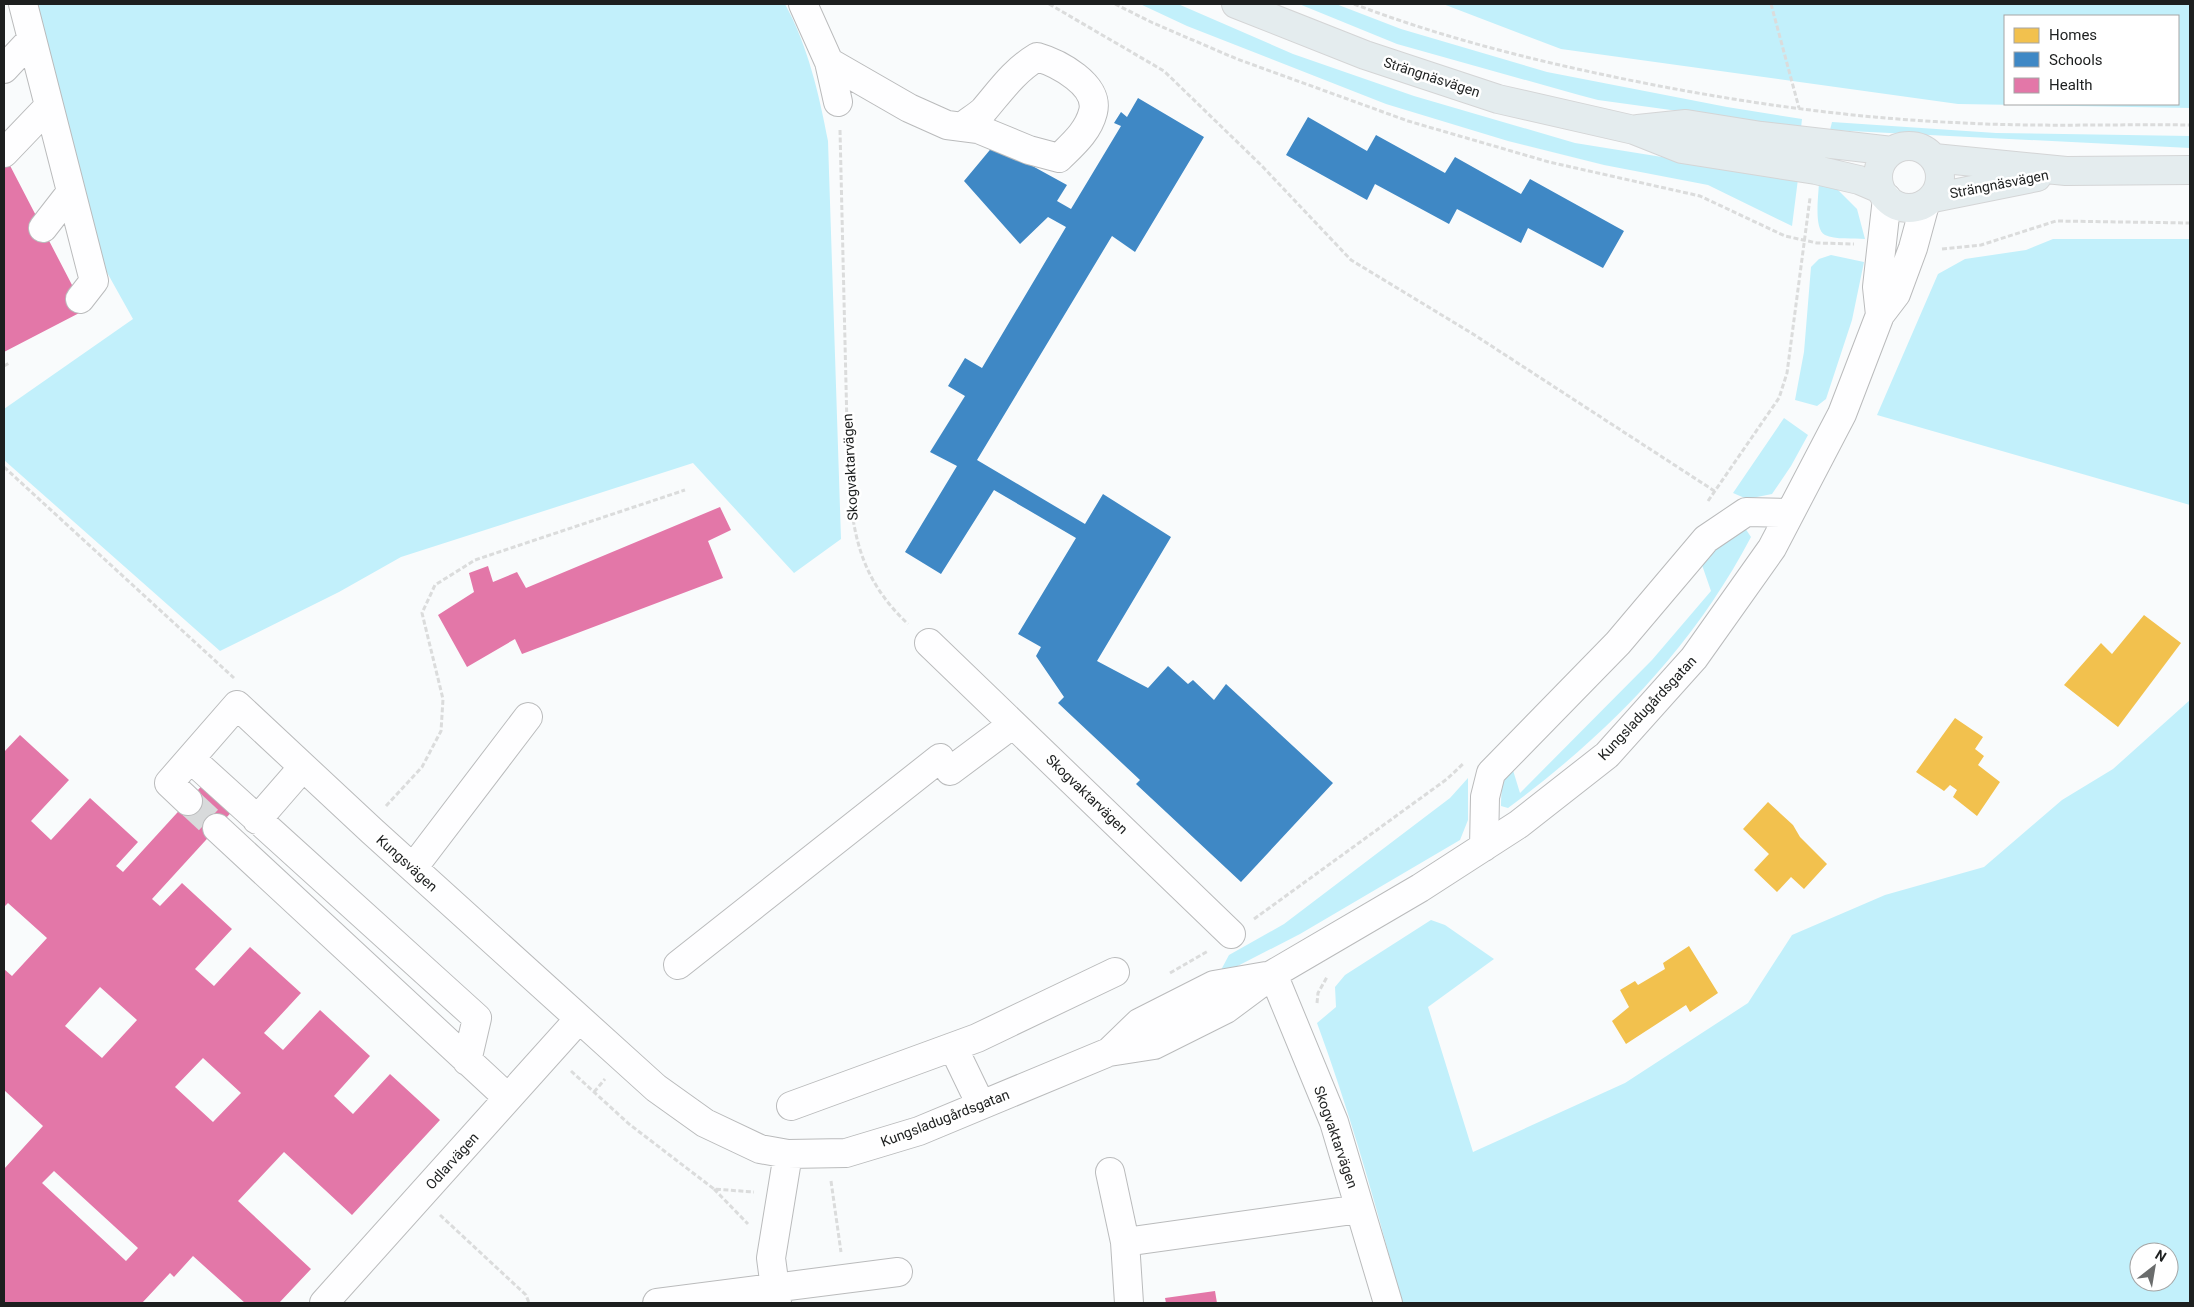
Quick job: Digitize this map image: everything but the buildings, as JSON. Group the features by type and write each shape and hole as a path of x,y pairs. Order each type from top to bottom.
{"main road":[{"name":"Strängnäsvägen","path":"1236,4 1365,55 1498,99 1634,130 1682,149 1816,170 1859,180 1884,194"},
{"name":"Strängnäsvägen","path":"1634,130 1686,124 1761,136 1892,151"},
{"path":"1903,146 1915,146 1926,150 1934,158 1940,168 1941,179 1929,201 1915,208 1905,208 1895,205 1884,194 1878,179 1879,168 1892,151 1903,146"},
{"name":"Strängnäsvägen","path":"1934,158 2066,171 2190,170"},
{"name":"Strängnäsvägen","path":"1929,201 2066,171"}],"street":[{"path":"23,4 94,281 80,299"},
{"path":"803,4 829,62 838,102"},
{"path":"4,69 32,39"},
{"path":"829,62 909,108 947,125 962,127 978,129 1029,150 1059,158 1082,136 1094,111 1090,94 1068,70 1053,62 1037,58 1022,66 1003,85 982,112 962,127"},
{"path":"4,153 49,106"},
{"path":"43,228 72,192"},
{"name":"Kungsladugårdsgatan","path":"1880,315 1878,287 1884,194"},
{"name":"Kungsladugårdsgatan","path":"580,1019 656,1088 705,1123 736,1140 760,1149 788,1154 827,1154 846,1153 910,1134 1109,1052 1154,1045 1226,1009 1273,974 1420,888 1519,824 1606,755 1694,658 1772,548 1842,414 1880,315 1896,294 1929,201"},
{"path":"1484,846 1485,797 1491,773 1618,643 1706,539 1746,512 1790,514"},
{"name":"Skogvaktarvägen","path":"929,643 1231,934"},
{"path":"178,792 191,759 238,694"},
{"name":"Kungsvägen","path":"238,694 303,767 580,1019"},
{"path":"413,868 528,718"},
{"path":"678,965 945,764 1013,724"},
{"path":"191,759 477,1018 467,1061"},
{"path":"257,820 303,767"},
{"path":"217,828 508,1098"},
{"path":"791,1106 953,1047 1115,972"},
{"name":"Skogvaktarvägen","path":"1273,974 1334,1122 1388,1303"},
{"name":"Odlarvägen","path":"324,1303 580,1019"},
{"path":"953,1047 982,1105"},
{"path":"776,1295 771,1258 788,1154"},
{"path":"1110,1172 1125,1242 1129,1303"},
{"path":"1125,1242 1360,1209"},
{"path":"657,1303 776,1295 844,1279 898,1272"}],"path":[{"path":"1049,4 1164,71 1262,165 1351,260 1473,334 1716,492"},
{"path":"1114,4 1237,60 1322,92 1496,148 1602,175 1700,196 1785,236 1803,241 1859,244"},
{"path":"1354,4 1425,28 1563,66 1694,93 1799,108 1964,123 2190,125"},
{"path":"1771,4 1799,108"},
{"name":"Skogvaktarvägen","path":"838,102 842,156 846,411 851,516 859,552 877,587 905,621 929,643"},
{"path":"1703,508 1716,492 1778,398 1788,374 1803,241 1812,189"},
{"path":"1939,249 1959,249 1981,245 2056,221 2190,223"},
{"path":"4,366 9,363"},
{"path":"4,467 238,694"},
{"path":"381,812 422,767 441,731 443,699 422,613 435,585 475,560 686,490"},
{"path":"1231,934 1278,903 1447,780 1468,759"},
{"path":"1166,975 1199,957"},
{"path":"550,1052 629,1124 714,1188 772,1248"},
{"path":"827,1154 844,1279"},
{"path":"714,1188 781,1194"},
{"path":"438,1213 526,1295 529,1303"}],"shaded area":[{"path":"26,4 785,4 800,37 812,71 828,141 841,539 794,573 693,463 401,557 339,592 220,651 4,460 4,409 133,319 90,242"},
{"path":"1140,4 1178,4 1293,54 1414,96 1575,143 1798,179 1792,226 1708,185 1604,165 1508,141 1386,104 1187,26"},
{"path":"1299,4 1336,4 1401,29 1547,72 1727,107 1802,119 1801,128 1598,100 1397,44"},
{"path":"1443,4 2190,4 2190,108 2016,105 2179,105 2179,15 2004,15 2004,105 1958,104 1561,49"},
{"path":"1832,122 1996,133 2190,136 2190,148 1830,130"},
{"path":"1819,181 1838,190 1857,209 1865,239 1834,238 1825,235 1821,231 1818,218"},
{"path":"2053,239 2190,239 2190,505 1877,415 1938,274 1965,259 2026,250"},
{"path":"1831,255 1864,262 1852,320 1826,399 1817,406 1795,400 1804,352 1811,267 1819,259"},
{"path":"1784,418 1808,435 1791,466 1772,494 1747,499 1733,493"},
{"path":"1745,528 1751,537 1728,578 1675,652 1614,719 1580,750 1508,808 1501,806 1503,785 1512,767 1520,793 1652,660 1711,591 1702,565 1724,534"},
{"path":"2190,700 2190,1303 1402,1303 1363,1162 1317,1023 1336,1007 1335,987 1345,975 1431,920 1445,925 1494,959 1428,1007 1473,1152 1625,1083 1748,1003 1792,935 1885,895 1984,867 2062,800 2113,769"},
{"path":"1468,778 1468,820 1460,840 1300,934 1224,973 1221,970 1229,955 1284,924 1450,798"}],"tunnel":[{"path":"188,801 217,828"}]}
